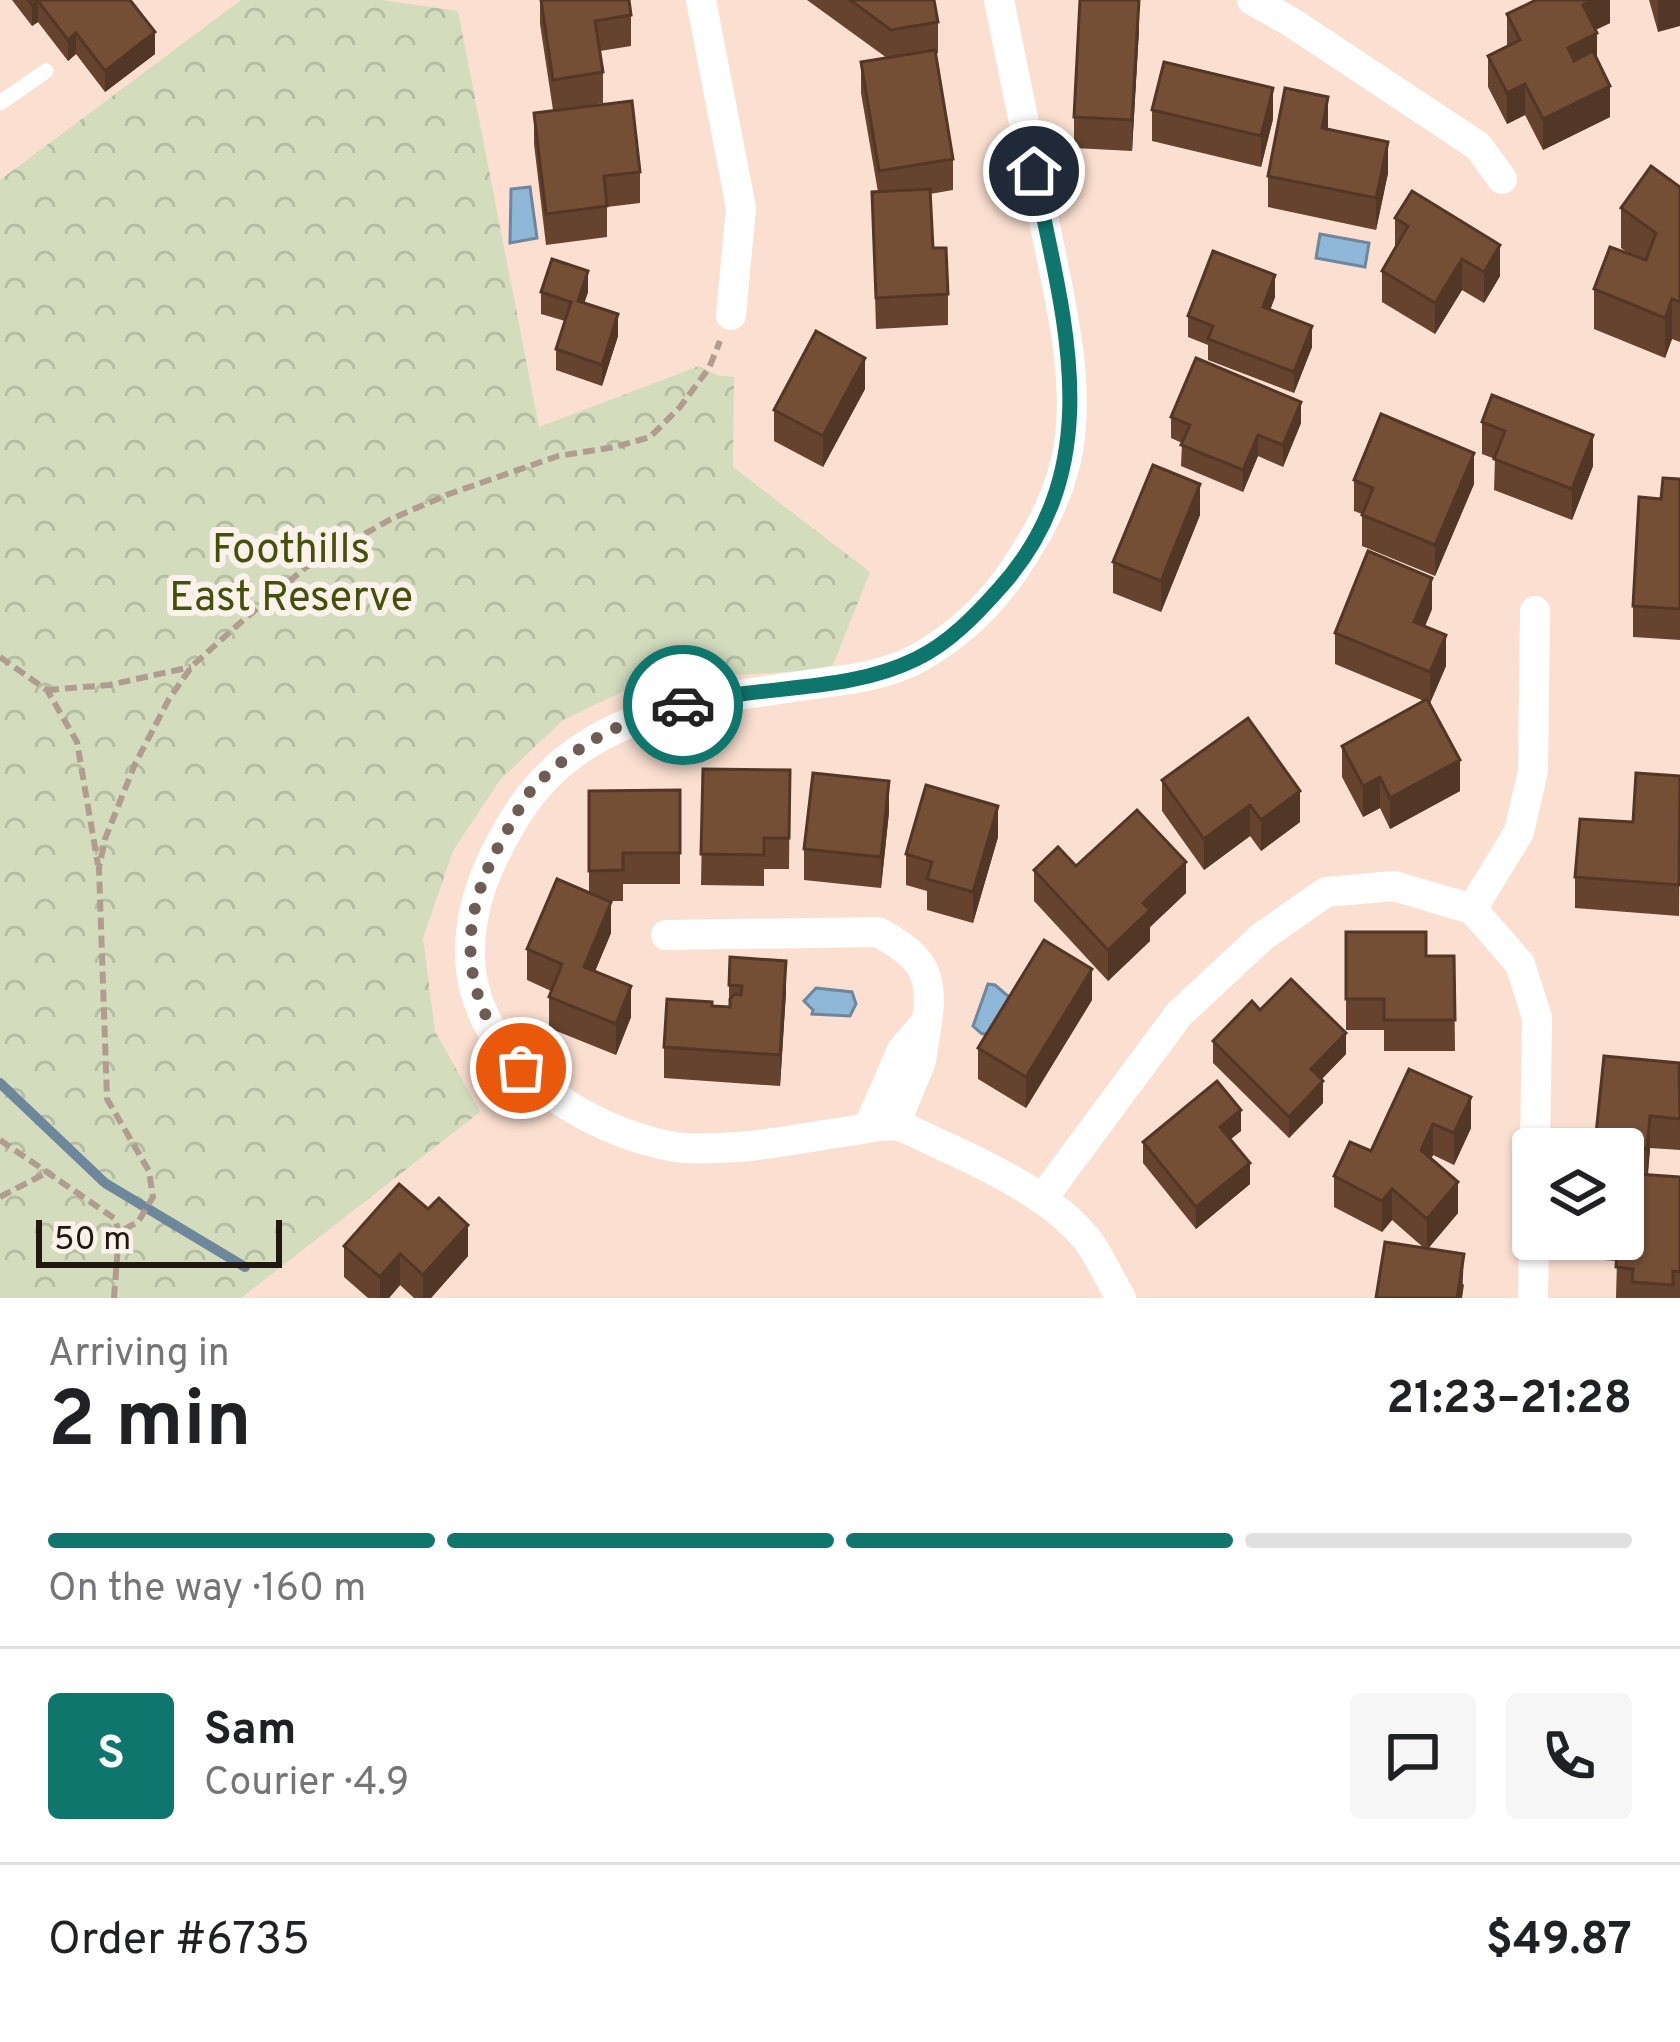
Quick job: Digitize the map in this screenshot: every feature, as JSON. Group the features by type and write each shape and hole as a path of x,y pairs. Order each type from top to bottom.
{"street":[{"path":"700,0 741,208 731,315"},
{"path":"999,0 1066,327 1071,400 1066,462 1043,526 1007,580 968,624 917,659 865,677 695,701 646,715 582,747 529,793 487,867 471,919 470,964 479,1002 498,1042 550,1093 585,1114 627,1135 680,1148 747,1146 881,1126 979,1162 1042,1198 1088,1241 1121,1298"},
{"path":"1252,0 1478,146 1502,178"},
{"path":"1472,909 1519,832 1534,771 1535,610"},
{"path":"1042,1198 1179,1014 1263,936 1326,892 1394,886 1472,909 1520,964 1537,1018 1535,1128"},
{"path":"666,935 878,932 907,948 925,971 931,996 921,1061 881,1126"},
{"path":"1533,1298 1534,1260"}],"lane":[{"path":"0,103 46,71"}],"path":[{"path":"99,868 105,839 135,764 192,666 305,568 391,519 557,456 650,436 680,407 709,368 731,315"},
{"path":"0,657 47,690 77,742 99,868 106,1100 149,1172 153,1197 138,1222 119,1232"},
{"path":"47,690 109,685 192,666"},
{"path":"0,1140 114,1218 119,1232 114,1298"},
{"path":"0,1197 48,1172"}],"green space":[{"name":"Foothills East Reserve","path":"241,0 381,0 458,11 539,427 699,366 734,377 733,467 870,572 833,665 645,681 563,720 500,780 453,851 423,938 435,1031 480,1112 241,1298 0,1298 0,180"}],"water":[{"path":"530,187 537,238 510,243 511,189"},
{"path":"1320,234 1369,243 1365,267 1316,258"},
{"path":"988,984 1009,997 1009,1002 994,1033 982,1034 973,1026"},
{"path":"816,988 852,992 856,1004 850,1016 812,1014 804,1001"}],"building":[{"path":"28,0 130,0 155,32 105,71 76,33 68,40 38,1 32,5"},
{"path":"541,0 629,0 631,15 595,21 603,72 553,80"},
{"path":"850,0 934,0 938,22 891,30"},
{"path":"1080,0 1139,0 1132,120 1074,117"},
{"path":"1536,0 1593,0 1583,5 1597,33 1568,48 1574,61 1593,51 1610,86 1543,119 1525,84 1507,93 1488,56 1520,40 1507,14"},
{"path":"935,50 953,159 879,171 861,62"},
{"path":"1164,62 1273,88 1261,136 1152,110"},
{"path":"1285,88 1328,97 1322,128 1388,142 1376,198 1268,176"},
{"path":"632,101 640,172 604,176 607,206 546,214 534,113"},
{"path":"1651,166 1680,187 1680,302 1672,299 1665,318 1594,289 1610,247 1646,260 1656,233 1621,208"},
{"path":"930,189 933,248 946,248 948,294 876,298 872,192"},
{"path":"1412,191 1500,245 1484,272 1462,259 1435,303 1382,271 1408,226 1395,218"},
{"path":"1213,251 1275,275 1263,307 1312,326 1294,372 1208,339 1213,326 1188,316"},
{"path":"552,259 588,271 578,301 618,314 602,365 556,349 571,302 541,292"},
{"path":"816,331 865,358 823,436 774,410"},
{"path":"1196,358 1301,402 1283,445 1258,435 1243,470 1181,445 1190,425 1171,417"},
{"path":"1492,395 1593,435 1572,489 1494,459 1505,431 1482,422"},
{"path":"1381,414 1474,453 1435,545 1362,515 1373,488 1354,480"},
{"path":"1153,465 1200,484 1161,581 1113,562"},
{"path":"1663,478 1680,479 1680,609 1633,606 1639,497 1661,499"},
{"path":"1368,551 1432,578 1414,622 1446,635 1430,672 1335,633"},
{"path":"1427,699 1460,760 1390,798 1380,777 1363,786 1342,746"},
{"path":"1248,718 1300,791 1261,820 1250,805 1204,839 1162,780"},
{"path":"703,769 790,770 789,838 764,838 764,855 701,854"},
{"path":"813,773 889,781 881,857 804,849"},
{"path":"1636,773 1680,776 1679,885 1575,877 1580,819 1633,822"},
{"path":"926,785 998,806 973,892 927,879 932,862 906,854"},
{"path":"680,790 680,853 623,853 623,870 589,871 589,791"},
{"path":"1137,810 1186,862 1143,903 1150,910 1108,950 1034,870 1058,847 1076,866"},
{"path":"557,879 611,902 584,967 631,986 616,1024 549,997 562,964 527,949"},
{"path":"1346,932 1426,932 1426,956 1454,956 1455,1020 1384,1020 1384,999 1346,999"},
{"path":"1044,940 1092,969 1026,1077 978,1048"},
{"path":"730,957 786,961 780,1055 664,1047 667,999 730,1007 730,999 741,995 742,986 729,985"},
{"path":"1291,979 1346,1033 1311,1069 1323,1081 1289,1117 1213,1041 1252,1001 1260,1010"},
{"path":"1604,1056 1679,1063 1680,1119 1650,1116 1647,1149 1644,1128 1597,1128"},
{"path":"1409,1069 1471,1097 1454,1133 1433,1124 1421,1150 1458,1182 1427,1219 1392,1189 1382,1201 1334,1176 1350,1142 1371,1151"},
{"path":"1217,1081 1241,1110 1220,1127 1250,1163 1196,1207 1143,1142"},
{"path":"1644,1174 1680,1177 1680,1272 1673,1271 1673,1285 1632,1282 1633,1269 1616,1267 1616,1260 1644,1260"},
{"path":"399,1184 428,1209 439,1198 468,1225 423,1275 400,1254 380,1277 344,1246"},
{"path":"1385,1242 1464,1254 1457,1298 1376,1298"}],"waterway":[{"path":"0,1083 105,1183 245,1267"}],"way so far":[{"path":"521,1068 498,1042 479,1002 470,964 471,919 487,867 529,793 582,747 646,715 683,705"}],"route":[{"path":"683,705 865,677 917,659 968,624 1007,580 1043,526 1066,462 1071,400 1066,327 1034,171"}]}
